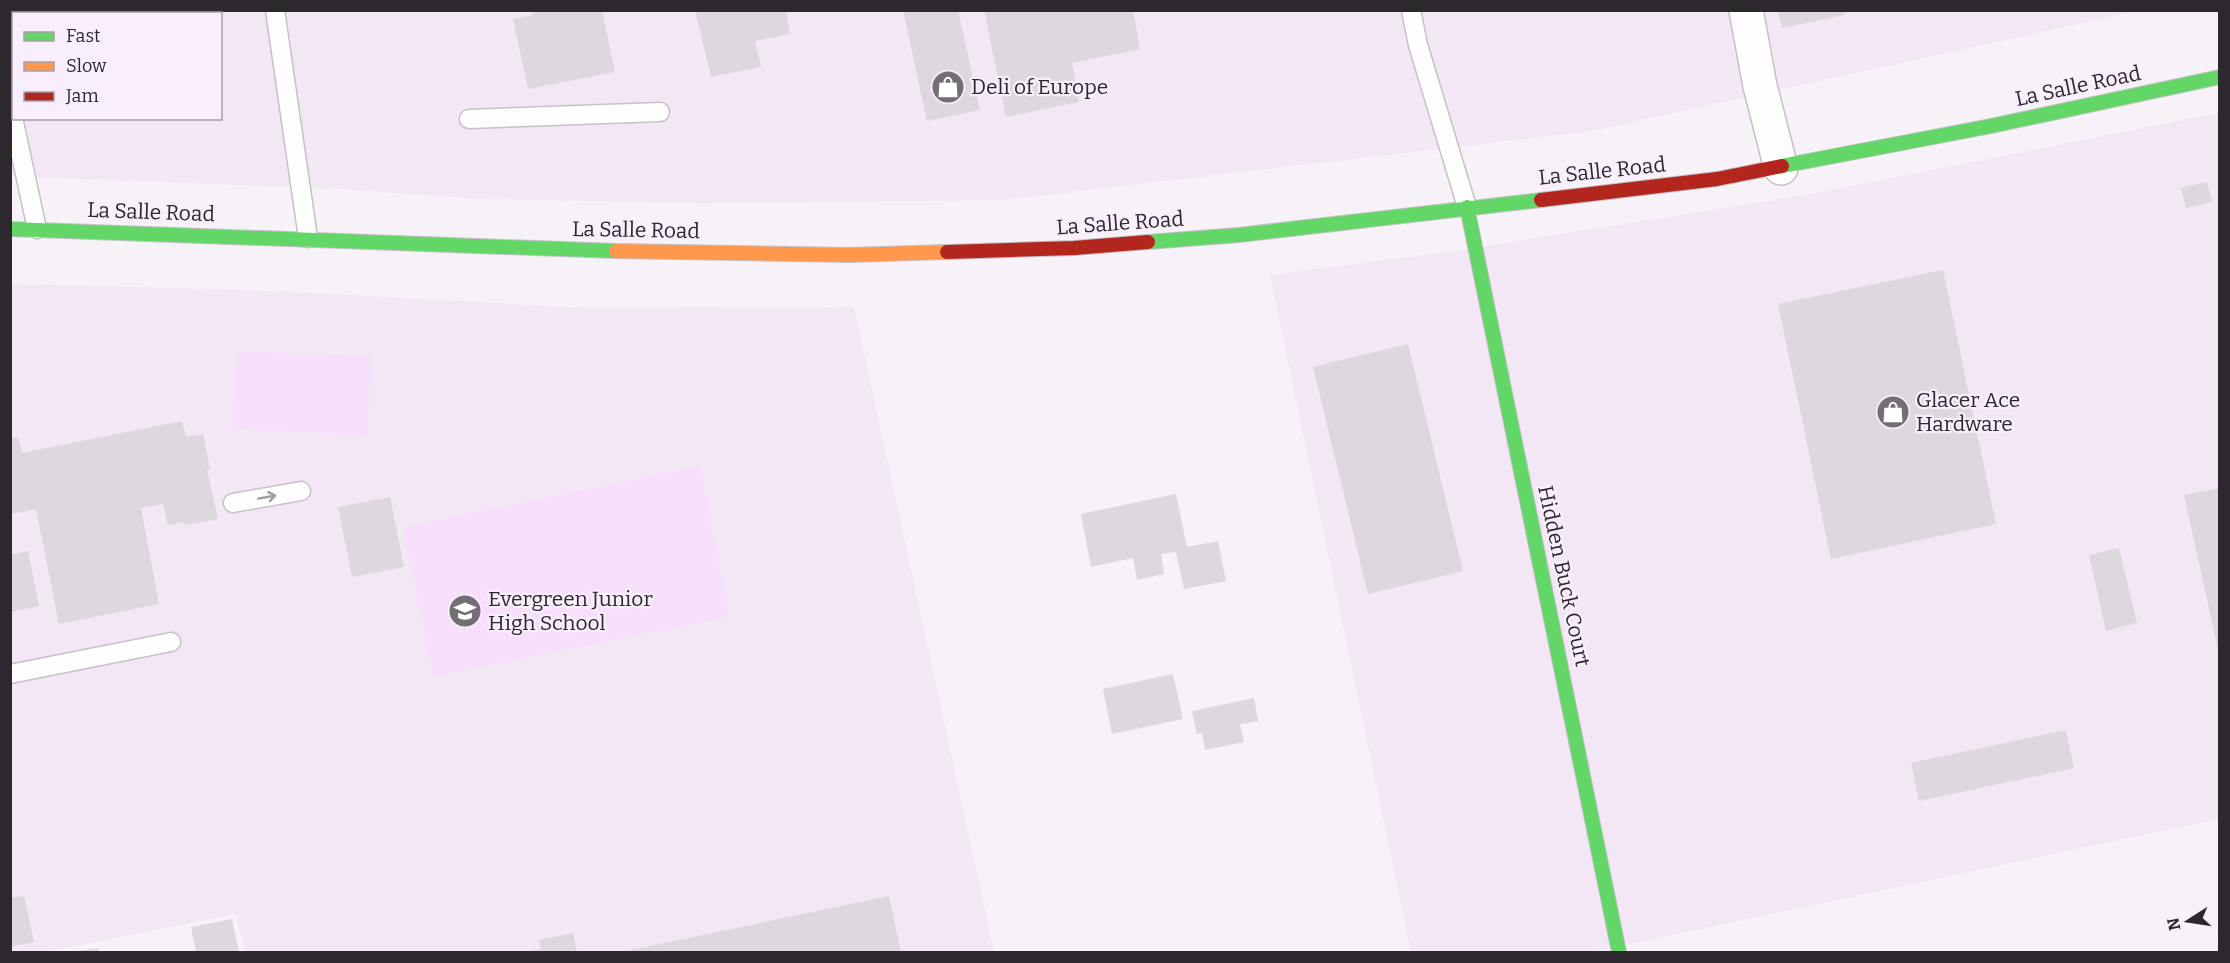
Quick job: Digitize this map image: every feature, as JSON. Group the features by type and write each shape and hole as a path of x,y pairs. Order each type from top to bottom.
{"main road":[{"name":"La Salle Road","path":"10,229 308,238 605,251 850,255 1074,248 1239,235 1717,179 1781,168 2220,77"},
{"name":"Hidden Buck Court","path":"1467,207 1619,952"}],"street":[{"path":"1746,10 1760,86 1781,168"}],"lane":[{"path":"275,10 308,238"},
{"path":"1411,10 1418,45 1467,207"},
{"path":"469,119 660,112"},
{"path":"13,120 37,229"},
{"path":"233,503 301,491"},
{"path":"10,674 171,642"}],"shaded area":[{"path":"11,11 2137,11 1592,131 1004,200 701,203 477,199 337,189 11,176"},
{"path":"2219,113 2219,819 1591,952 1411,952 1270,275 1454,251 1806,195"},
{"name":"Evergreen Junior High School","path":"11,284 252,290 590,308 854,307 994,952 245,952 236,914 45,952 11,952"},
{"path":"237,351 372,356 368,435 233,429"},
{"path":"700,466 730,617 433,677 403,527"}],"building":[{"path":"532,10 602,10 615,72 528,89 513,19 533,15"},
{"path":"695,10 786,10 790,34 755,41 761,67 711,77"},
{"path":"903,10 958,10 980,110 927,121"},
{"path":"984,10 1133,10 1140,49 1072,63 1079,102 1006,117"},
{"path":"1778,10 1844,10 1845,15 1782,28"},
{"path":"2207,182 2212,202 2186,208 2181,188"},
{"path":"1943,270 1996,524 1831,559 1778,304"},
{"path":"1408,344 1463,571 1368,594 1313,367"},
{"path":"182,421 186,437 203,434 210,469 207,470 218,519 185,525 184,522 168,525 163,504 141,508 159,604 59,624 36,509 10,514 10,439 18,437 22,453"},
{"path":"2220,488 2220,654 2219,654 2184,495"},
{"path":"1176,494 1187,547 1218,541 1226,581 1184,589 1176,552 1161,554 1164,574 1137,580 1133,558 1091,567 1081,514"},
{"path":"390,497 404,567 352,577 338,507"},
{"path":"2119,548 2137,623 2106,631 2089,555"},
{"path":"28,551 39,606 10,612 10,555"},
{"path":"1173,674 1183,719 1112,734 1103,689"},
{"path":"1254,698 1258,721 1240,724 1244,742 1205,750 1202,733 1197,734 1192,711"},
{"path":"2066,730 2074,768 1919,801 1911,763"},
{"path":"24,896 34,942 10,947 10,898"},
{"path":"889,896 901,952 626,952 626,951"},
{"path":"232,919 239,952 196,952 191,927"},
{"path":"573,933 577,952 528,952 541,949 539,940"},
{"path":"98,948 99,952 78,952 78,951"}],"traffic: fast":[{"path":"1782,166 1991,126 2220,77"},
{"path":"1148,242 1239,235 1541,200"},
{"path":"1467,207 1619,952"},
{"path":"10,229 616,251"}],"traffic: slow":[{"path":"616,251 850,255 947,252"}],"traffic: jam":[{"path":"1541,200 1717,179 1782,166"},
{"path":"947,252 1074,248 1148,242"}],"place":[{"name":"Deli of Europe","path":"948,87"},
{"name":"Glacer Ace Hardware","path":"1893,412"},
{"name":"Evergreen Junior High School","path":"465,611"}]}
